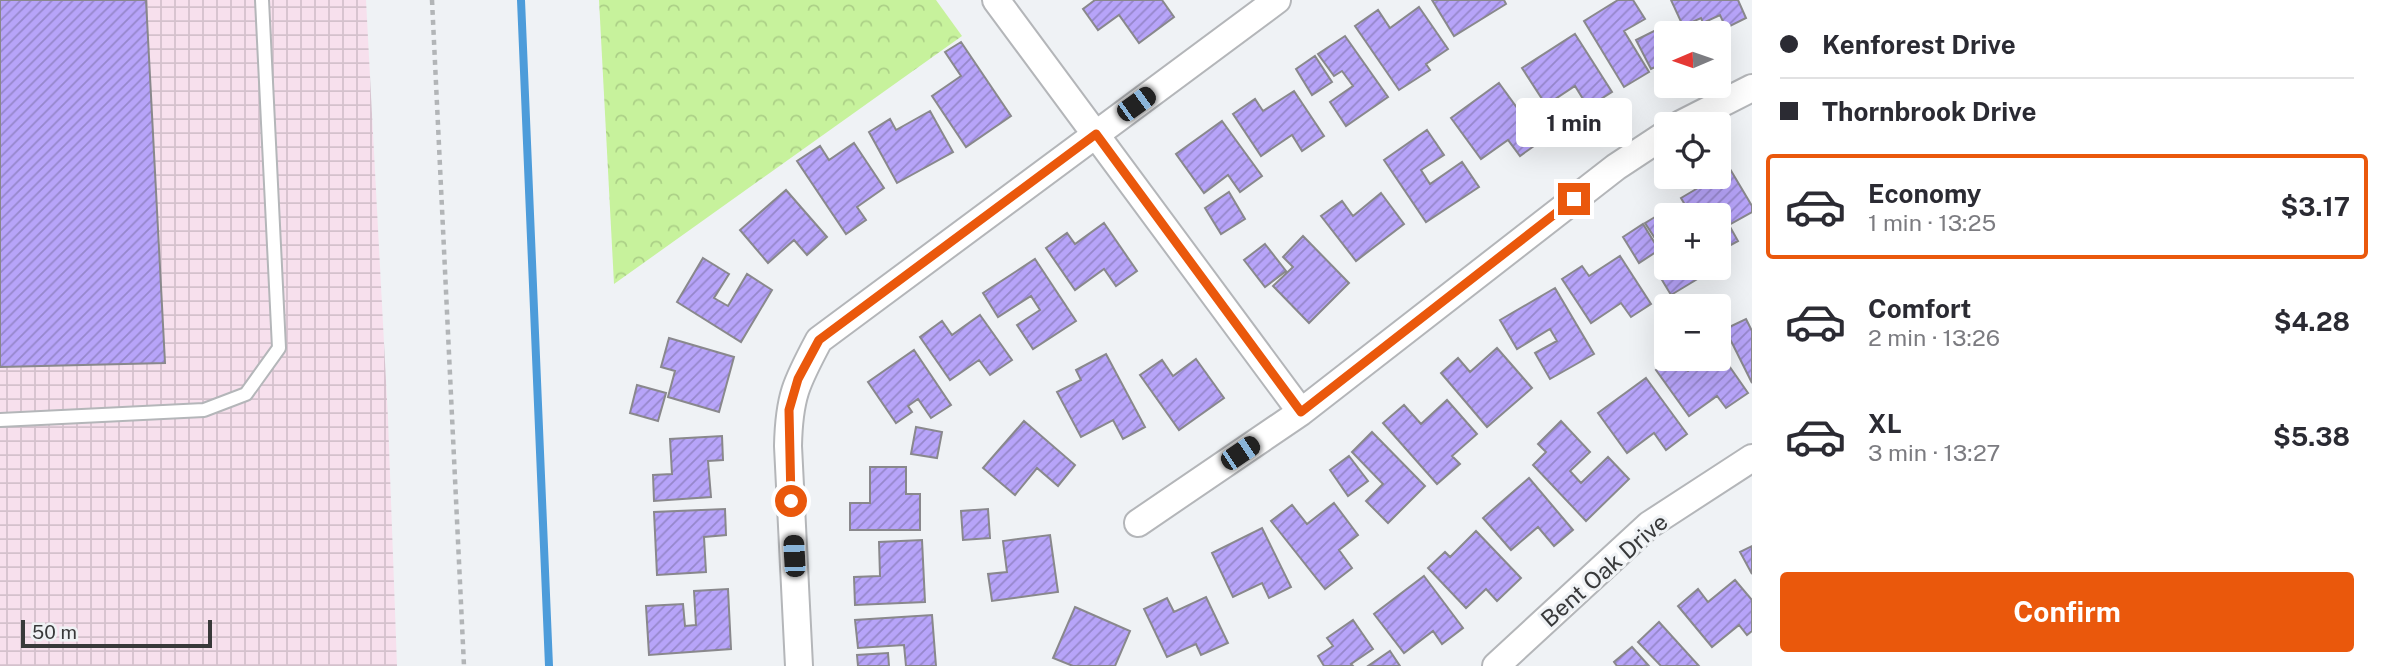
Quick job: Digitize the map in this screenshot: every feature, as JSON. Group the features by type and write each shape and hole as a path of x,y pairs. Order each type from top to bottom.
{"street":[{"path":"996,0 1301,412"},
{"path":"799,666 788,446 789,410 798,379 819,340 1277,0"},
{"path":"1705,112 1752,88"},
{"path":"1138,523 1301,412 1616,167 1654,142"},
{"name":"Bent Oak Drive","path":"1496,666 1649,525 1752,458"}],"lane":[{"path":"0,420 204,410 246,394 279,348 262,0"}],"path":[{"path":"432,0 464,666"}],"shaded area":[{"path":"0,0 366,0 388,419 397,666 0,666"}],"green space":[{"path":"599,0 936,0 962,36 614,284"}],"building":[{"path":"0,0 146,0 165,363 0,367"},
{"path":"1095,0 1162,0 1174,17 1139,43 1119,15 1098,30 1083,9"},
{"path":"1432,0 1504,0 1506,4 1454,36"},
{"path":"1618,0 1633,0 1645,19 1624,31 1649,72 1624,87 1584,21"},
{"path":"1671,0 1738,0 1746,18 1731,26 1731,21 1723,21 1720,15 1707,21 1702,21 1701,18 1681,21"},
{"path":"1419,7 1448,49 1426,64 1430,70 1399,90 1355,26 1378,10 1390,28"},
{"path":"1654,31 1654,68 1651,69 1636,40"},
{"path":"1575,34 1612,92 1588,107 1575,86 1546,105 1522,68"},
{"path":"1345,36 1388,97 1346,126 1330,102 1353,86 1342,71 1334,76 1318,54"},
{"path":"961,42 1011,116 966,147 932,96 961,76 945,52"},
{"path":"1315,56 1332,82 1312,95 1296,69"},
{"path":"1499,83 1541,141 1520,156 1508,140 1481,159 1451,118"},
{"path":"1294,91 1324,136 1302,151 1292,135 1261,156 1233,114 1255,99 1263,111"},
{"path":"930,111 953,152 897,183 869,132 890,119 896,130"},
{"path":"1222,121 1262,176 1240,192 1228,175 1204,193 1176,154"},
{"path":"1427,130 1444,155 1421,170 1430,184 1462,162 1479,187 1426,222 1384,160"},
{"path":"854,143 884,188 857,207 866,220 846,234 797,161 820,146 829,160"},
{"path":"1731,171 1752,206 1752,212 1731,224 1731,203 1684,203 1681,198 1696,189 1731,189"},
{"path":"786,190 827,237 807,255 794,240 768,263 740,230"},
{"path":"1229,192 1245,219 1221,234 1205,208"},
{"path":"1381,193 1404,224 1356,261 1321,216 1342,201 1353,216"},
{"path":"1654,218 1654,237 1645,223"},
{"path":"1104,223 1137,271 1116,286 1104,269 1075,290 1046,248 1067,233 1075,244"},
{"path":"1643,224 1654,242 1654,253 1639,263 1623,237"},
{"path":"1731,229 1738,241 1731,245"},
{"path":"1303,236 1349,283 1309,323 1273,286 1293,267 1283,257"},
{"path":"1265,244 1286,271 1265,287 1244,260"},
{"path":"1620,256 1651,304 1631,317 1621,303 1591,323 1562,279 1582,266 1589,276"},
{"path":"703,258 729,274 714,298 728,306 747,274 772,290 741,342 677,302"},
{"path":"1035,259 1076,321 1033,349 1017,325 1040,310 1031,296 998,317 983,293"},
{"path":"1662,280 1696,280 1673,294"},
{"path":"1555,288 1594,354 1550,379 1535,353 1557,341 1550,329 1517,349 1500,320"},
{"path":"980,315 1012,360 990,375 979,360 950,380 920,337 942,321 952,335"},
{"path":"1746,319 1752,331 1752,383 1731,341 1731,326"},
{"path":"669,338 734,357 719,412 668,397 675,371 661,367"},
{"path":"1497,348 1532,388 1487,427 1441,373 1458,358 1470,372"},
{"path":"914,350 951,405 931,418 918,399 908,406 912,412 896,423 868,382"},
{"path":"1106,354 1145,427 1123,439 1113,420 1081,437 1057,392 1081,380 1076,370"},
{"path":"1196,359 1224,398 1179,430 1140,375 1162,360 1173,376"},
{"path":"1731,369 1748,393 1726,408 1717,396 1689,416 1657,371 1731,371"},
{"path":"1646,378 1687,434 1666,450 1654,433 1627,453 1598,413"},
{"path":"637,385 666,393 658,421 630,413"},
{"path":"1447,400 1477,434 1452,456 1460,464 1437,484 1383,423 1404,405 1421,424"},
{"path":"1024,421 1075,465 1058,486 1037,468 1015,495 983,468"},
{"path":"1561,421 1590,452 1570,471 1581,483 1608,457 1629,479 1586,521 1533,465 1546,452 1538,444"},
{"path":"916,427 942,432 937,458 911,454"},
{"path":"1372,432 1425,486 1388,523 1366,501 1383,484 1352,452"},
{"path":"722,436 723,460 708,461 711,497 654,501 653,475 672,474 670,439"},
{"path":"1349,456 1368,481 1348,496 1330,470"},
{"path":"870,467 906,467 906,494 920,494 920,530 850,530 850,503 870,503"},
{"path":"1529,478 1573,530 1554,546 1538,527 1511,550 1483,518"},
{"path":"1334,503 1358,535 1339,550 1352,568 1325,589 1271,521 1292,505 1307,524"},
{"path":"725,509 726,535 704,537 706,572 657,575 654,512"},
{"path":"988,509 990,538 963,540 961,511"},
{"path":"1262,528 1291,587 1269,598 1262,583 1233,597 1212,553"},
{"path":"1476,531 1521,578 1497,601 1486,589 1466,608 1428,568 1445,552 1450,557"},
{"path":"1050,535 1058,592 992,601 988,574 1007,572 1003,541"},
{"path":"922,540 925,602 855,605 854,577 880,576 879,542"},
{"path":"1752,546 1752,574 1740,552"},
{"path":"1424,576 1463,628 1442,644 1433,631 1404,653 1374,614"},
{"path":"1735,580 1752,600 1752,631 1747,635 1739,625 1712,647 1678,606 1698,589 1708,602"},
{"path":"728,589 731,649 649,655 646,606 683,604 685,626 696,625 694,591"},
{"path":"1206,597 1228,643 1201,655 1196,644 1167,657 1144,609 1167,598 1174,612"},
{"path":"1075,607 1130,631 1115,666 1073,666 1053,658"},
{"path":"932,615 936,666 906,666 904,645 858,648 855,620"},
{"path":"1353,620 1373,649 1351,664 1353,666 1324,666 1318,656 1333,646 1327,638"},
{"path":"1659,622 1699,666 1661,666 1638,642"},
{"path":"1632,647 1649,666 1617,666 1614,662"},
{"path":"1390,651 1400,666 1368,666"},
{"path":"888,653 889,666 858,666 857,655"}],"waterway":[{"path":"521,0 549,666"}],"route":[{"path":"791,501 789,410 798,379 819,340 1096,134 1301,412 1574,199"}]}
